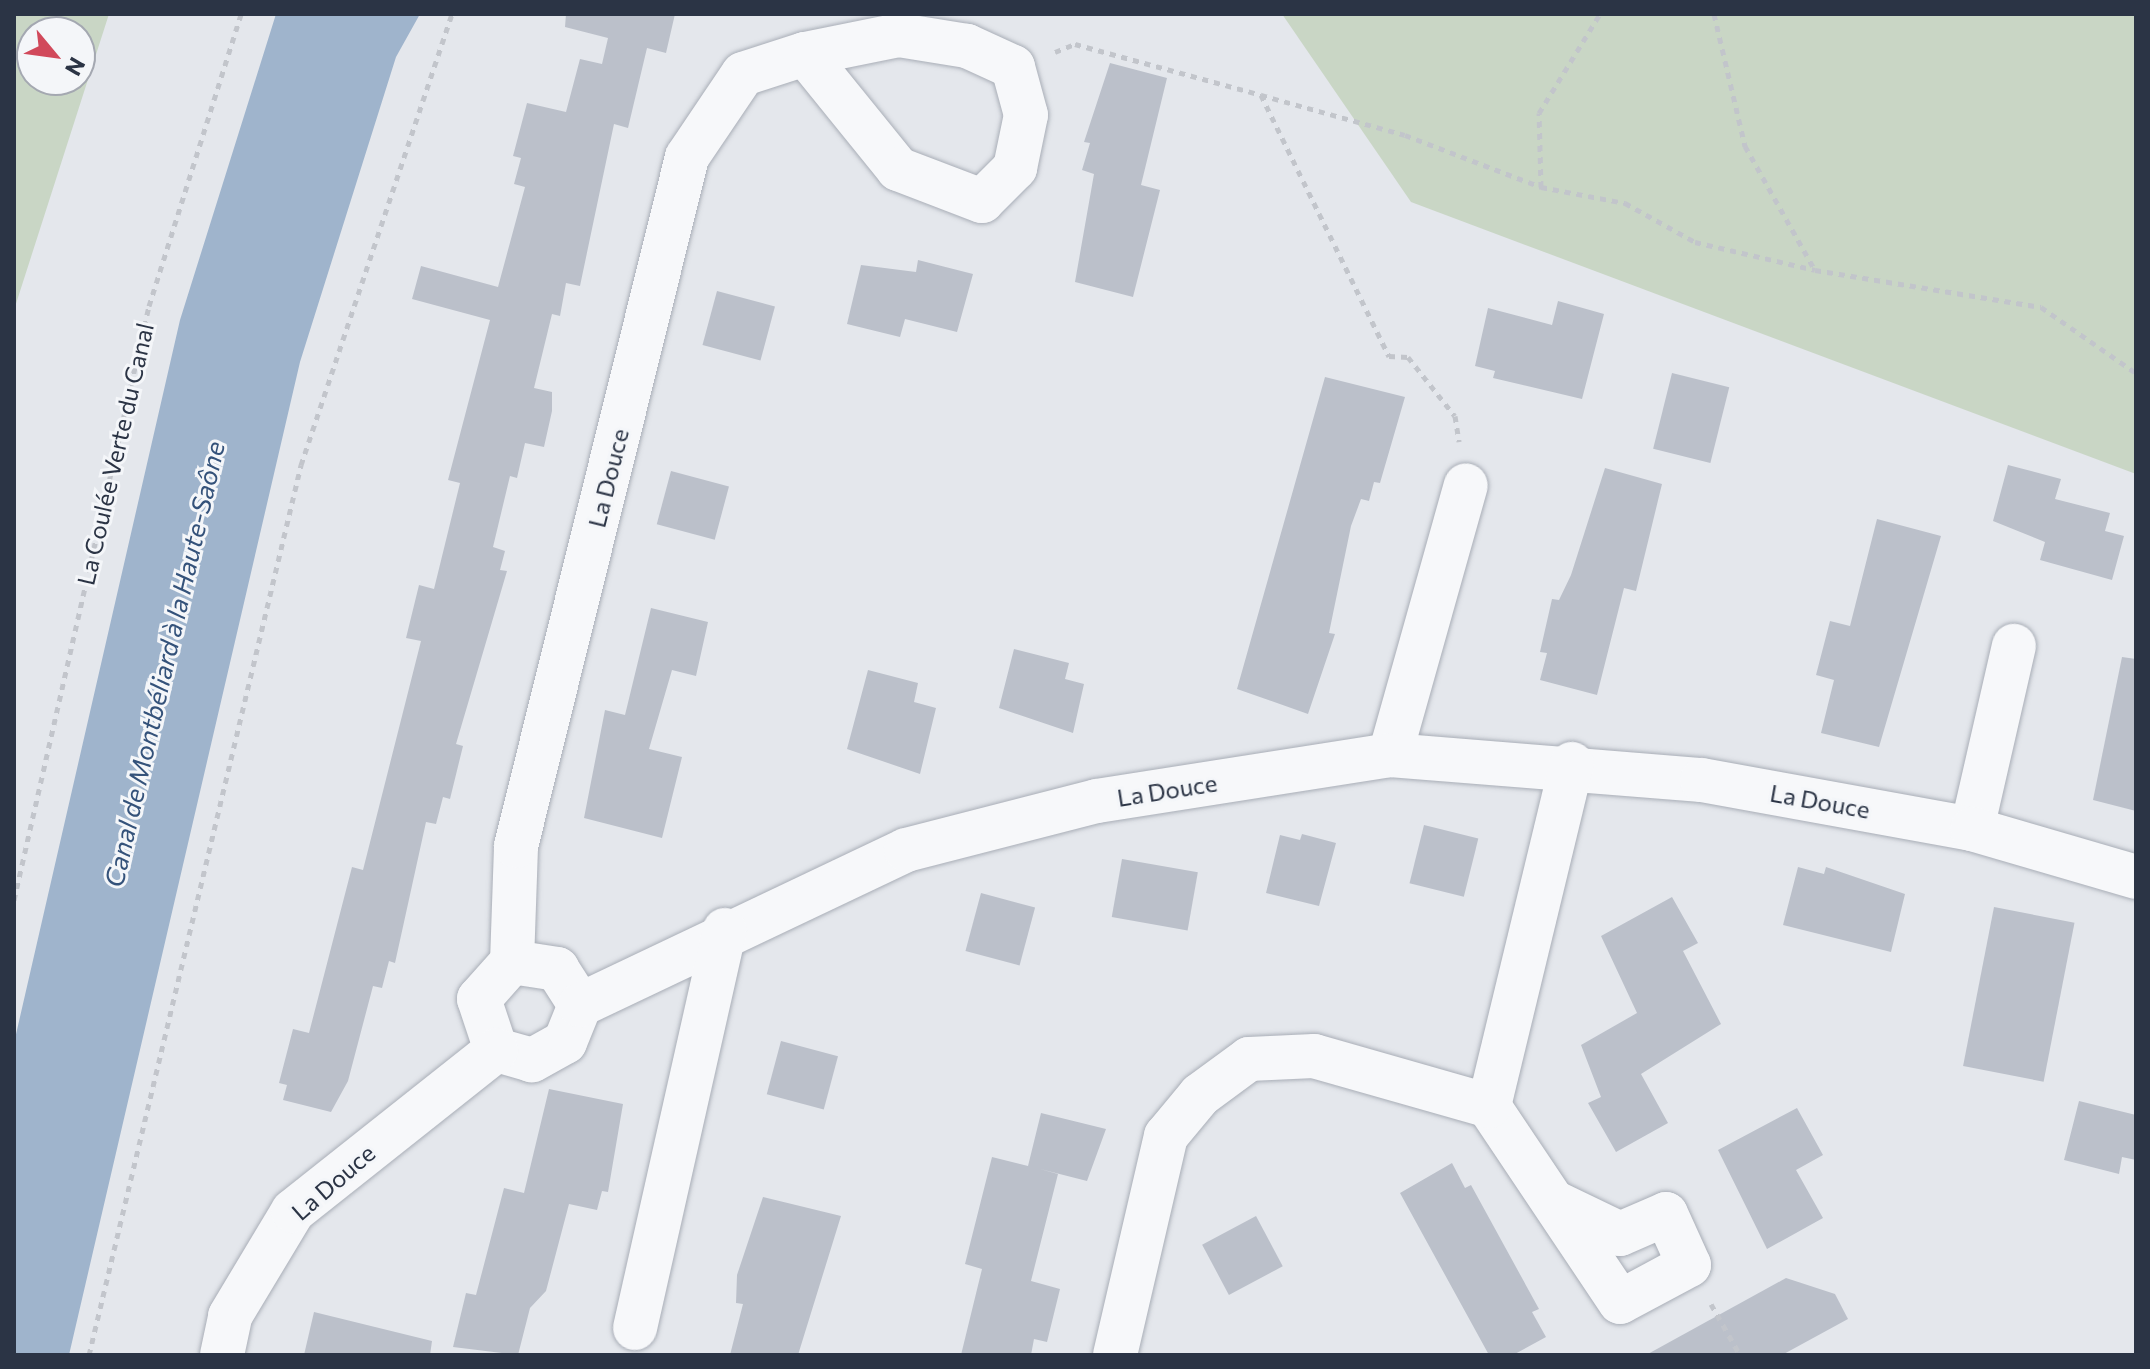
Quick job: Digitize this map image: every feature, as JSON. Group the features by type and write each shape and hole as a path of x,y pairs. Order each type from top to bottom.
{"street":[{"name":"La Douce","path":"512,962 516,846 687,157 743,74 805,54 899,35 967,46 1013,67"},
{"path":"805,54 898,169 982,201 1015,168 1026,115 1013,67"},
{"path":"1390,755 1466,485"},
{"path":"1972,829 2014,646"},
{"name":"La Douce","path":"580,1005 725,930 906,850 1097,801 1390,755 1572,764 1972,829 2136,877"},
{"path":"1489,1106 1572,764"},
{"path":"635,1328 725,930"},
{"path":"512,962 557,969 580,1005 565,1042 532,1060 496,1050 479,999 512,962"},
{"name":"La Douce","path":"222,1355 230,1316 293,1211 496,1050"},
{"path":"1115,1355 1166,1136 1200,1095 1249,1059 1314,1056 1445,1088 1489,1106 1620,1302 1689,1265 1666,1214 1620,1234 1556,1203"}],"path":[{"name":"La Coulée Verte du Canal","path":"14,900 149,306 241,14"},
{"path":"89,1355 301,465 452,14"},
{"path":"1541,187 1539,113 1600,14"},
{"path":"1714,14 1745,146 1815,270"},
{"path":"1013,67 1075,44 1405,135 1541,187 1625,203 1695,242 1815,270 2041,307 2136,373"},
{"path":"1261,95 1389,356 1408,357 1455,416 1466,485"},
{"path":"1689,1265 1740,1355"}],"green space":[{"path":"14,14 109,14 96,55 96,16 16,16 16,96 83,96 14,310"},
{"path":"1282,14 2136,14 2136,474 1411,202"}],"water":[{"name":"Canal de Montbéliard à la Haute-Saône","path":"276,14 420,14 396,57 300,362 69,1355 14,1355 14,1043 180,320"}],"building":[{"path":"566,14 675,14 666,53 647,48 628,128 614,124 580,286 566,283 560,316 552,314 534,388 552,392 552,411 544,447 525,443 517,478 510,476 493,547 505,551 500,570 507,571 456,744 463,746 450,799 443,797 436,824 426,822 395,963 389,961 382,988 373,986 348,1081 331,1112 283,1100 287,1085 279,1083 293,1029 309,1033 352,867 363,870 421,641 406,638 419,585 434,589 460,483 448,480 490,320 412,299 421,266 498,287 525,187 514,184 521,158 513,156 527,103 566,112 580,59 602,64 608,38 565,27"},
{"path":"1110,63 1167,78 1141,185 1160,190 1133,297 1075,282 1094,174 1082,170 1090,143 1084,142"},
{"path":"918,260 973,274 957,332 905,319 900,337 847,324 861,265 916,272"},
{"path":"717,291 775,307 760,361 703,345"},
{"path":"1558,301 1604,314 1582,399 1493,378 1495,371 1475,366 1488,308 1552,325"},
{"path":"1672,373 1729,387 1710,463 1653,449"},
{"path":"1325,377 1405,397 1380,483 1374,482 1369,501 1361,499 1351,526 1329,633 1335,634 1308,714 1237,689"},
{"path":"2008,465 2061,479 2055,499 2110,513 2105,531 2124,536 2112,580 2040,560 2045,542 1993,521"},
{"path":"1605,468 1662,484 1636,591 1624,588 1597,695 1540,680 1547,653 1540,652 1552,599 1559,600 1571,575"},
{"path":"671,471 729,487 715,540 657,524"},
{"path":"1877,519 1941,536 1879,747 1821,733 1834,680 1816,675 1830,621 1850,626"},
{"path":"651,608 708,622 696,676 672,670 649,749 682,757 662,838 584,818 605,710 625,715"},
{"path":"1014,649 1069,663 1065,679 1084,684 1073,733 999,708"},
{"path":"2122,657 2136,659 2136,811 2093,800"},
{"path":"868,670 918,683 914,702 936,708 920,774 847,749"},
{"path":"1424,825 1478,839 1464,897 1409,883"},
{"path":"1302,834 1336,843 1319,906 1266,893 1280,835 1300,840"},
{"path":"1122,859 1198,872 1188,930 1112,917"},
{"path":"1798,867 1824,874 1826,867 1905,894 1891,952 1783,925"},
{"path":"981,893 1035,907 1020,965 965,951"},
{"path":"1672,897 1698,943 1683,951 1721,1024 1641,1074 1668,1123 1616,1152 1588,1103 1601,1097 1581,1045 1637,1013 1601,936"},
{"path":"1994,907 2074,923 2044,1082 1963,1066"},
{"path":"781,1041 838,1056 824,1109 767,1094"},
{"path":"549,1089 623,1104 608,1192 602,1191 597,1210 569,1204 546,1291 530,1308 518,1355 453,1347 466,1293 476,1295 504,1188 524,1193"},
{"path":"2079,1101 2136,1115 2136,1160 2122,1157 2119,1174 2064,1160"},
{"path":"1797,1108 1823,1155 1796,1170 1823,1218 1767,1249 1718,1150"},
{"path":"1041,1113 1106,1129 1087,1181 1040,1169 1058,1174 1031,1281 1060,1289 1047,1342 1034,1339 1031,1355 961,1355 982,1269 965,1264 992,1157 1028,1166"},
{"path":"1452,1163 1465,1188 1471,1185 1539,1309 1532,1312 1546,1337 1513,1355 1489,1355 1400,1193"},
{"path":"763,1197 841,1216 798,1355 730,1355 743,1304 736,1303 737,1275"},
{"path":"1256,1216 1283,1266 1229,1295 1202,1245"},
{"path":"1786,1278 1835,1294 1848,1319 1782,1355 1646,1355"},
{"path":"314,1312 432,1341 430,1355 304,1355"}]}
